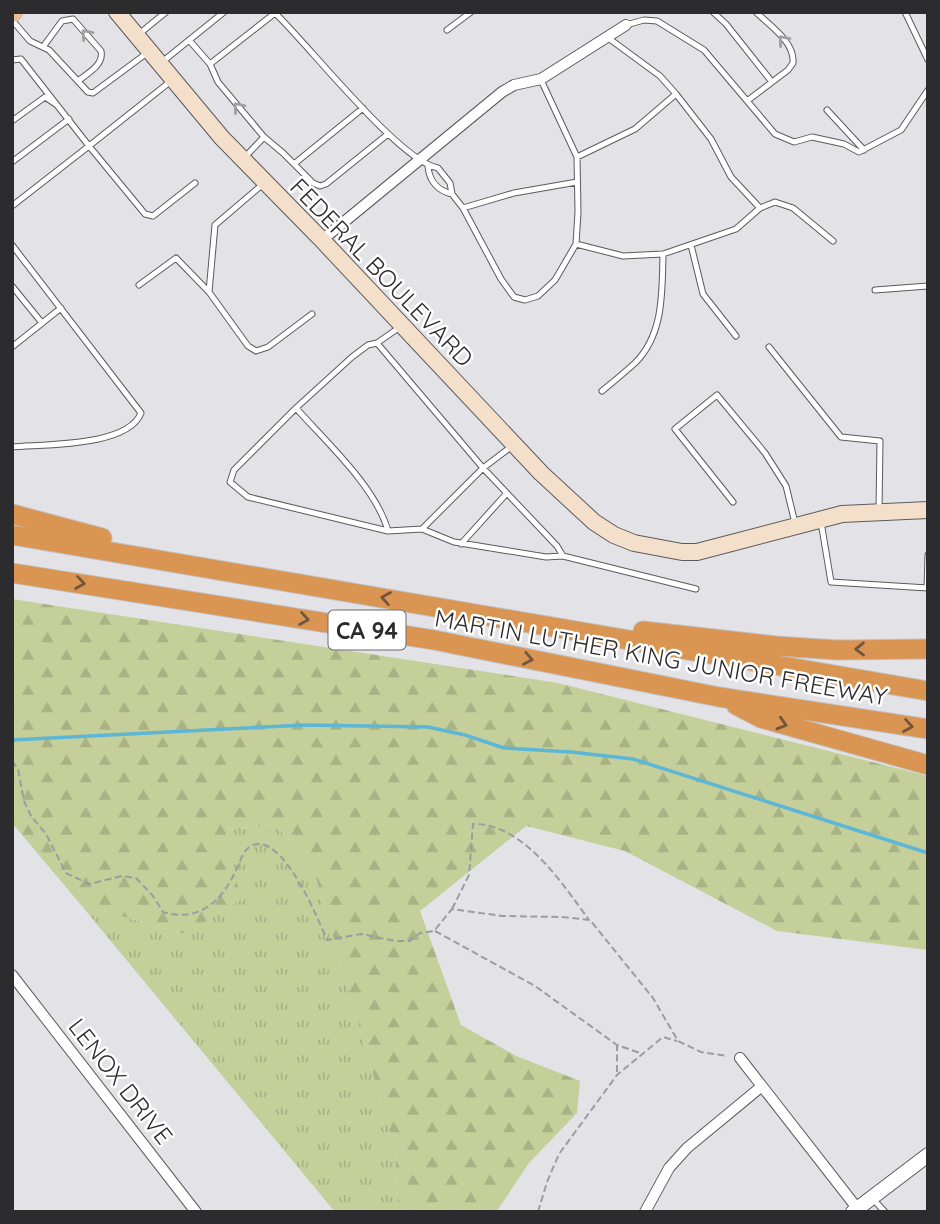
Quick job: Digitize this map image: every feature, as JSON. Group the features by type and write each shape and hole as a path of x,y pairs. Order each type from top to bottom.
{"highway":[{"path":"12,514 235,572"},
{"name":"MARTIN LUTHER KING JUNIOR FREEWAY","path":"12,535 928,691"},
{"name":"MARTIN LUTHER KING JUNIOR FREEWAY","path":"12,573 434,640 719,697 928,729"},
{"path":"454,609 776,646 837,650 928,649"},
{"path":"719,697 761,718 928,765"}],"main road":[{"name":"FEDERAL BOULEVARD","path":"117,12 243,160 514,444 594,522 614,535 634,543 682,552 697,552 842,514 928,510"}],"street":[{"path":"322,240 424,163 502,92 514,85 541,79 626,25"},
{"name":"LENOX DRIVE","path":"12,975 197,1212"},
{"path":"740,1058 855,1210 928,1156"},
{"path":"645,1212 669,1168 687,1148 762,1086"}],"lane":[{"path":"136,36 166,12"},
{"path":"12,20 30,41 49,50 88,92 93,93 154,57 190,40 224,12"},
{"path":"447,30 471,12"},
{"path":"713,12 726,24 772,82"},
{"path":"747,101 788,70 794,58 785,40 756,12"},
{"path":"905,12 928,60"},
{"path":"210,64 274,13 388,134 424,163 438,168 450,183 452,194 463,208 501,279 514,297 525,300 538,296 555,280 576,244 577,157 541,79"},
{"path":"43,47 62,21 73,19 101,51 102,56 100,62 78,81"},
{"path":"626,25 643,20 657,21 704,50 783,139 793,142 811,137 844,144 859,152 901,130 928,90"},
{"path":"607,37 660,76 711,139 731,177 760,208"},
{"path":"190,40 210,64 218,82 264,137 320,187 388,134"},
{"path":"12,60 21,59 145,214 153,216 195,183"},
{"path":"12,206 173,79"},
{"path":"577,157 635,130 676,94"},
{"path":"12,121 45,97 62,109"},
{"path":"294,164 363,108"},
{"path":"827,110 864,150"},
{"path":"12,162 69,119"},
{"path":"243,160 264,137"},
{"path":"424,163 428,176 441,192 452,194"},
{"path":"209,292 215,225 265,182"},
{"path":"463,208 514,193 577,182"},
{"path":"576,244 624,256 663,254 736,229 760,208 775,202 793,208 833,241"},
{"path":"12,245 141,413 139,419 111,437 12,447"},
{"path":"691,245 703,294 736,336"},
{"path":"601,391 637,360 655,331 661,306 663,254"},
{"path":"139,285 176,258 209,292 248,346 256,351 268,347 312,314"},
{"path":"12,286 43,323"},
{"path":"875,290 928,286"},
{"path":"12,347 61,308"},
{"path":"402,325 352,357 296,408 234,470 230,482 248,497 388,531 422,529 461,544 546,557 563,556 696,589"},
{"path":"377,343 563,556"},
{"path":"769,347 841,437 880,441 879,513"},
{"path":"733,502 675,429 717,395 765,453 786,486 795,526"},
{"path":"296,408 359,481 384,517 388,531"},
{"path":"422,529 484,468 514,444"},
{"path":"461,544 507,493"},
{"path":"820,520 831,582 927,589 928,555"},
{"path":"872,1198 885,1212"}],"path":[{"path":"12,761 18,769 24,801 31,816 46,834 66,873 89,884 122,876 136,878 153,896 163,912 173,915 197,913 220,898 243,853 250,846 261,844 274,850 291,869 327,940 361,934 395,941 410,941 420,933 434,931 535,986 617,1045 643,1054"},
{"path":"434,931 452,909 469,875 473,824 486,824 529,846 653,998 678,1041"},
{"path":"452,909 502,916 562,916 590,920"},
{"path":"538,1212 559,1154 617,1074 663,1037 701,1052 740,1058"},
{"path":"617,1045 617,1074"}],"green space":[{"path":"12,599 558,683 928,776 928,950 777,931 625,851 526,826 420,911 461,1025 516,1056 580,1081 577,1113 529,1163 496,1212 398,1212 395,1150 313,868 276,825 225,829 241,900 186,934 81,905 12,823"},
{"path":"276,825 313,868 395,1150 398,1212 335,1212 81,905 186,934 225,829"}],"waterway":[{"path":"12,740 305,725 428,727 465,735 504,748 633,759 928,853"}]}
